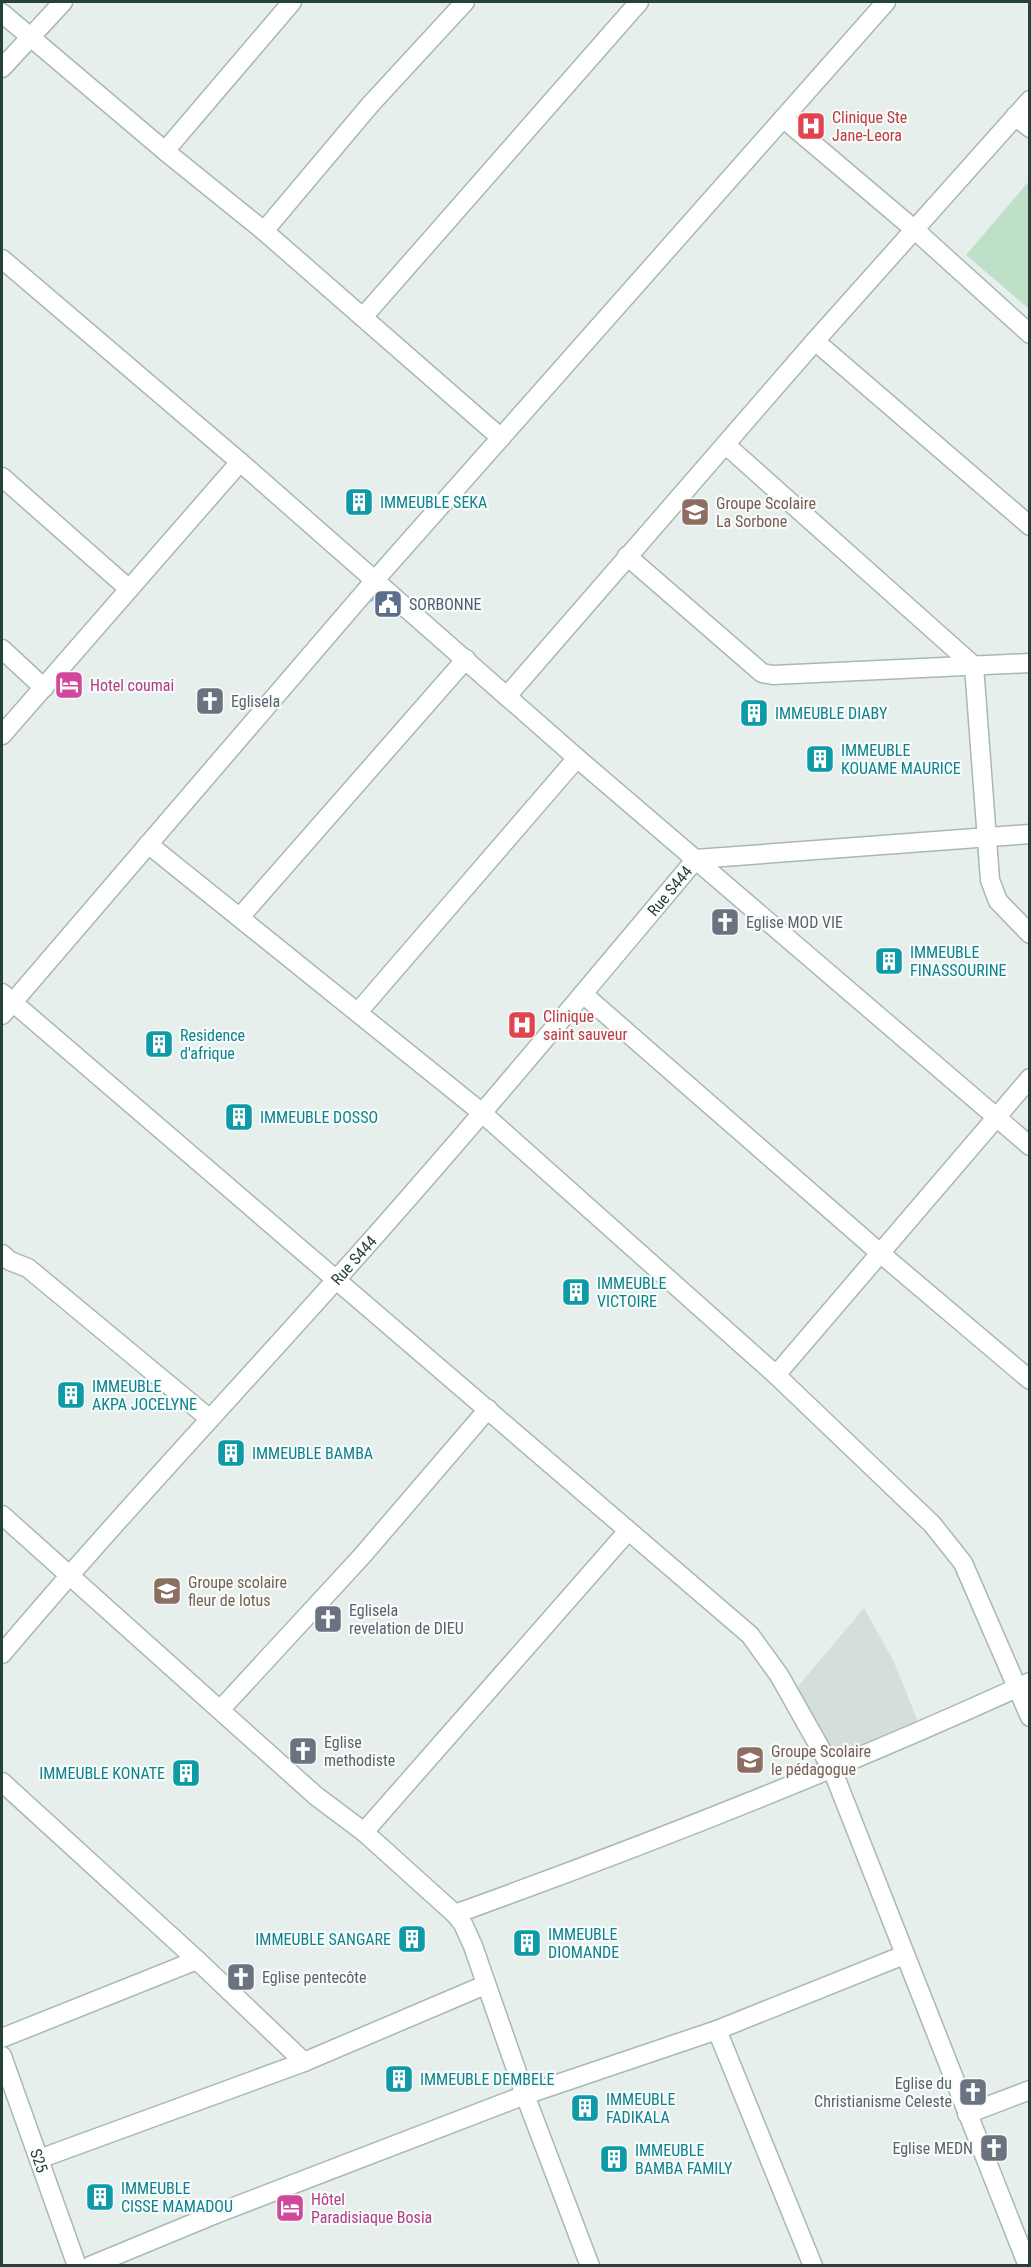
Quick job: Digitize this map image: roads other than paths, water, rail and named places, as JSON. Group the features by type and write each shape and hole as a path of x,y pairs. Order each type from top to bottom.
{"street":[{"path":"2,68 63,2"},
{"path":"165,151 292,2"},
{"path":"264,231 357,119 465,2"},
{"path":"363,316 639,2"},
{"path":"886,2 375,580 148,844 5,1004 488,1409 750,1635 779,1675 832,1769 966,2114 1028,2265"},
{"path":"2,13 165,151 264,231 501,438"},
{"path":"507,696 815,341 915,230 1022,122 1029,100"},
{"path":"784,119 915,230 1029,334"},
{"path":"2,260 240,462 577,758 1029,1146"},
{"path":"815,341 1029,526"},
{"path":"726,444 974,666 990,880 998,901 1029,934"},
{"path":"2,735 240,462"},
{"path":"2,477 129,589"},
{"path":"627,556 762,673 772,675 1029,663"},
{"path":"2,649 44,688"},
{"path":"240,917 466,659"},
{"path":"358,1012 577,758"},
{"path":"696,859 1029,834"},
{"path":"148,844 481,1112 776,1375 932,1524 963,1563 1024,1685 1029,1717"},
{"name":"Rue S444","path":"2,1654 68,1575 335,1281 583,994 696,859"},
{"path":"583,994 1029,1380"},
{"path":"776,1375 1029,1078"},
{"path":"2,1254 10,1261 28,1268 210,1419"},
{"path":"220,1710 362,1556 488,1409"},
{"path":"2,1515 316,1796 364,1832 455,1914 463,1924 590,2265"},
{"path":"364,1832 628,1531"},
{"path":"455,1914 832,1769 1024,1685"},
{"path":"2,1782 197,1959 304,2062"},
{"path":"90,2265 218,2213 525,2095 717,2030 904,1955"},
{"path":"2,2038 197,1959"},
{"path":"39,2159 304,2062 485,1985"},
{"path":"717,2030 813,2265"},
{"name":"S25","path":"2,2056 77,2265"},
{"path":"966,2114 1029,2090"}],"waterway":[{"path":"369,600 377,597 386,600"}],"place":[{"name":"Clinique Ste Jane-Leora","path":"811,126"},
{"name":"IMMEUBLE SEKA","path":"359,502"},
{"name":"Groupe Scolaire La Sorbone","path":"695,512"},
{"name":"SORBONNE","path":"388,604"},
{"name":"Hotel coumai","path":"69,685"},
{"name":"Eglisela","path":"210,701"},
{"name":"IMMEUBLE DIABY","path":"754,713"},
{"name":"IMMEUBLE KOUAME MAURICE","path":"820,759"},
{"name":"Eglise MOD VIE","path":"725,922"},
{"name":"IMMEUBLE FINASSOURINE","path":"889,961"},
{"name":"Clinique saint sauveur","path":"522,1025"},
{"name":"Residence d'afrique","path":"159,1044"},
{"name":"IMMEUBLE DOSSO","path":"239,1117"},
{"name":"IMMEUBLE VICTOIRE","path":"576,1292"},
{"name":"IMMEUBLE AKPA JOCELYNE","path":"71,1395"},
{"name":"IMMEUBLE BAMBA","path":"231,1453"},
{"name":"Groupe scolaire fleur de lotus","path":"167,1591"},
{"name":"Eglisela revelation de DIEU","path":"328,1619"},
{"name":"Eglise methodiste","path":"303,1751"},
{"name":"Groupe Scolaire le pédagogue","path":"750,1760"},
{"name":"IMMEUBLE KONATE","path":"186,1773"},
{"name":"IMMEUBLE SANGARE","path":"412,1939"},
{"name":"IMMEUBLE DIOMANDE","path":"527,1943"},
{"name":"Eglise pentecôte","path":"241,1977"},
{"name":"IMMEUBLE DEMBELE","path":"399,2079"},
{"name":"Eglise du Christianisme Celeste","path":"973,2092"},
{"name":"IMMEUBLE FADIKALA","path":"585,2108"},
{"name":"Eglise MEDN","path":"994,2148"},
{"name":"IMMEUBLE BAMBA FAMILY","path":"614,2159"},
{"name":"IMMEUBLE CISSE MAMADOU","path":"100,2197"},
{"name":"Hôtel Paradisiaque Bosia","path":"290,2208"}]}
